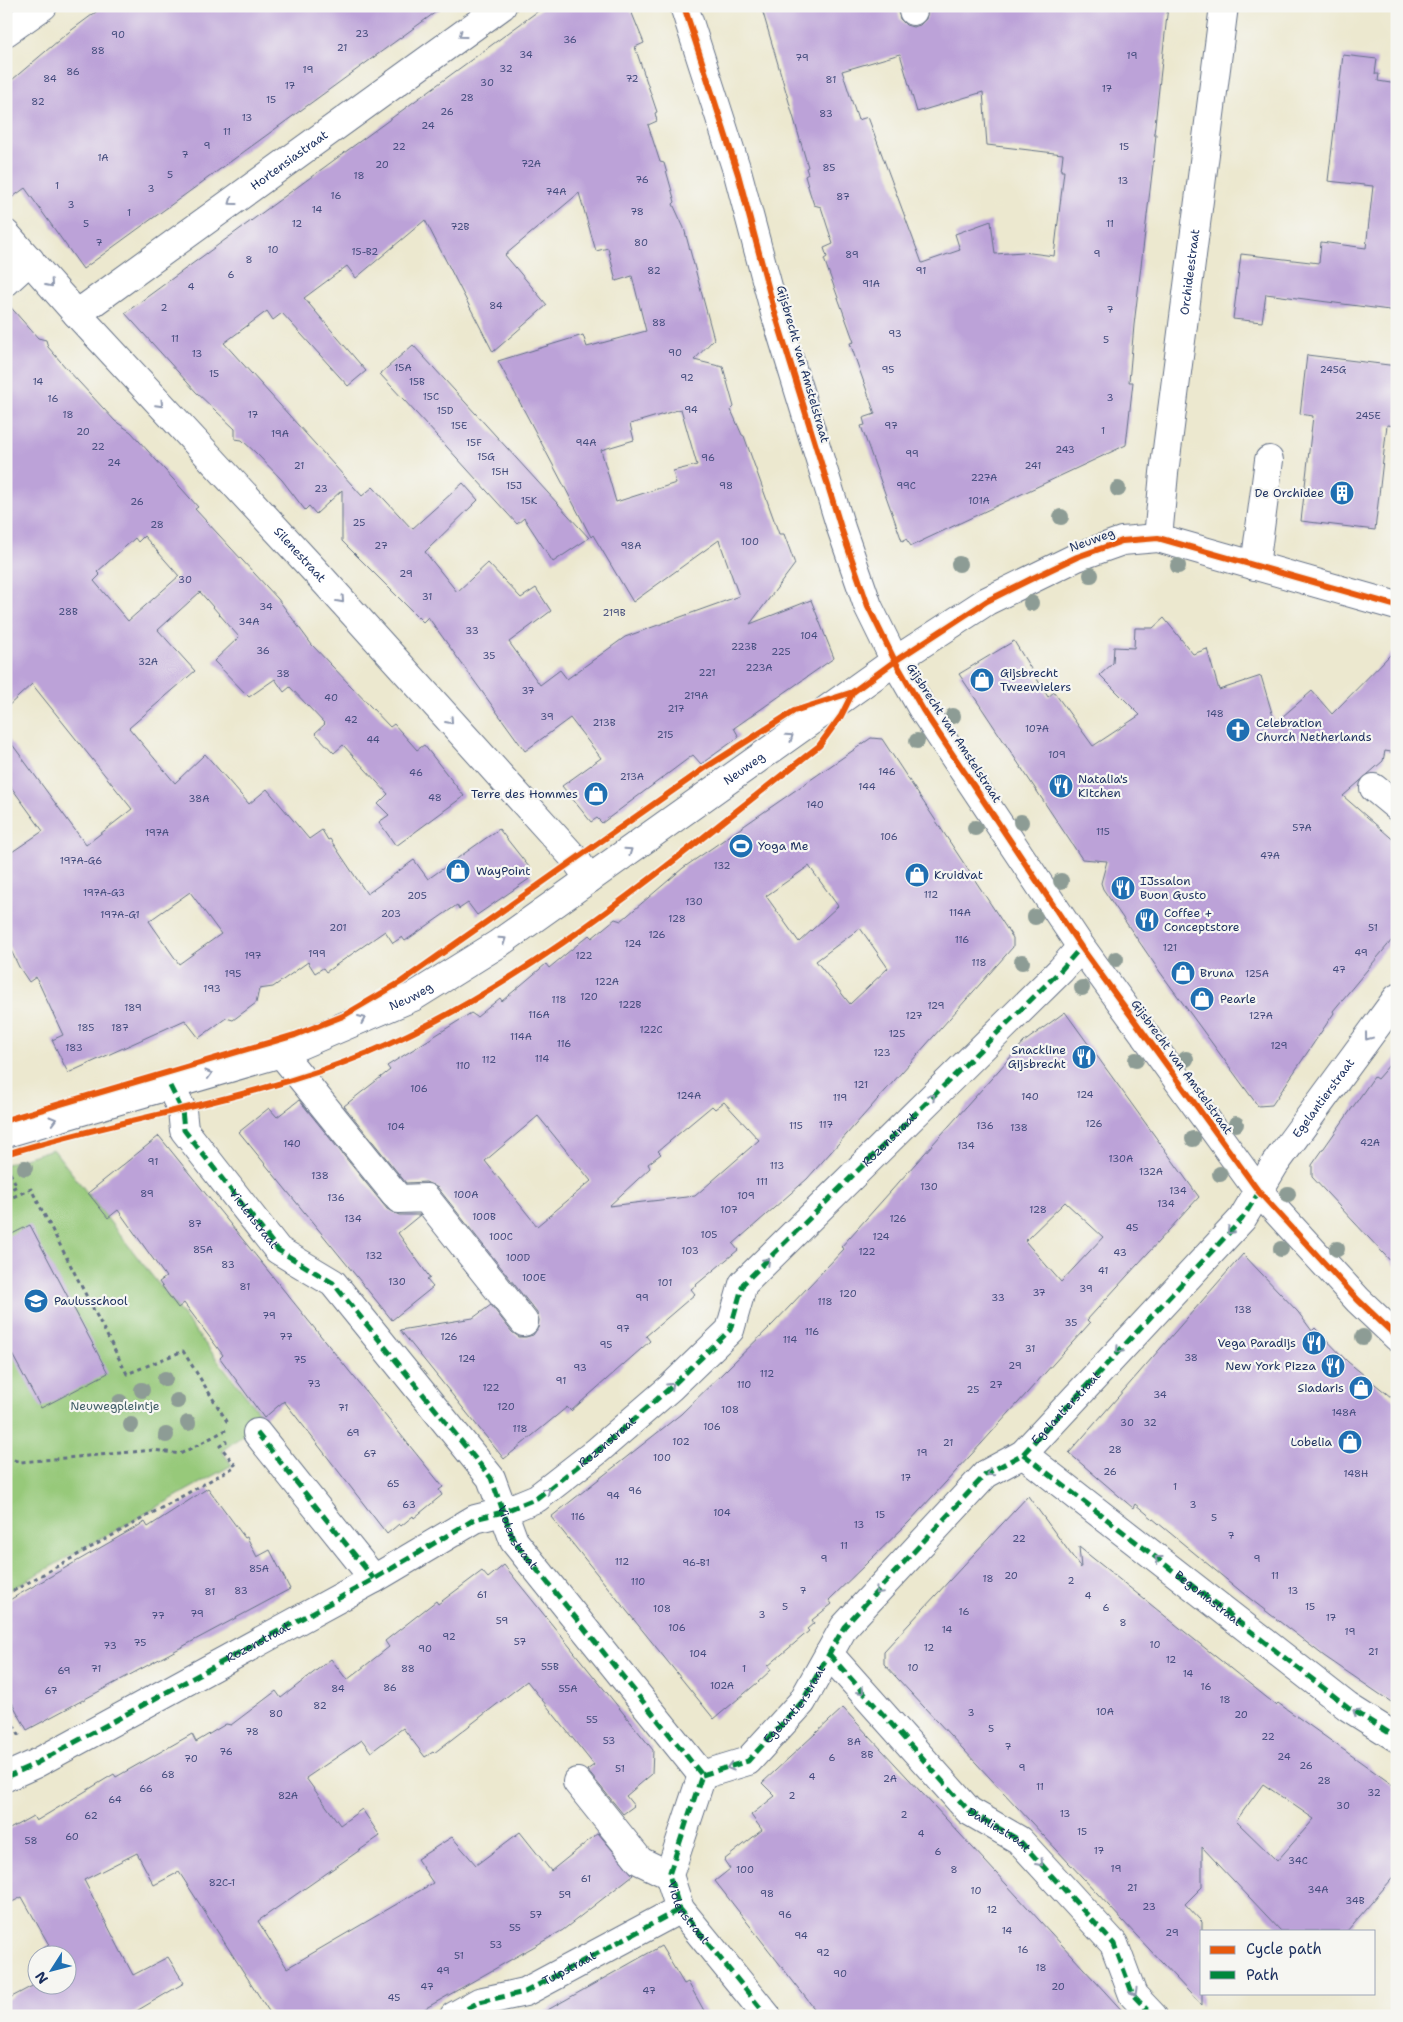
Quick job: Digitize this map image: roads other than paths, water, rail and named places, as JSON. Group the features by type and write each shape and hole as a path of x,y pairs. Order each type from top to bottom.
{"street":[{"path":"6,32 43,6"},
{"name":"Hortensiastraat","path":"77,314 502,6"},
{"name":"Gijsbrecht van Amstelstraat","path":"684,6 738,174 775,313 841,528 868,606 895,661 923,710 1082,947 1258,1192 1358,1300 1397,1337"},
{"name":"Orchideestraat","path":"1158,538 1164,473 1224,6"},
{"name":"Silenestraat","path":"6,234 77,314 323,580 576,860 589,879"},
{"path":"6,282 30,260"},
{"path":"1254,566 1269,460"},
{"name":"Neuweg","path":"6,1133 281,1053 414,997 498,944 895,661 987,601 1077,557 1122,541 1158,538 1397,606"},
{"path":"1374,788 1397,807"},
{"name":"Rozenstraat","path":"6,1777 35,1764 374,1579 475,1518 503,1512 537,1498 596,1452 670,1388 730,1330 743,1284 1061,970 1082,947"},
{"name":"Egelantierstraat","path":"702,1775 748,1761 802,1702 844,1627 986,1474 1023,1454 1242,1219 1275,1164 1397,998"},
{"path":"281,1053 399,1199 426,1198 524,1322"},
{"name":"Violenstraat","path":"170,1086 182,1110 184,1130 278,1250 334,1283 491,1478 514,1541 702,1775 669,1875 680,1909 767,2016"},
{"path":"257,1433 374,1579"},
{"name":"Begoniastraat","path":"1023,1454 1348,1707 1397,1738"},
{"name":"Dahliastraat","path":"829,1654 969,1811 1019,1840 1114,1944 1134,1995 1153,2016"},
{"path":"577,1782 640,1861 669,1875"},
{"name":"Tulpstraat","path":"454,2016 479,2002 525,1992 680,1909"}],"place":[{"name":"De Orchidee","path":"1342,493"},
{"name":"Gijsbrecht Tweewielers","path":"982,680"},
{"name":"Celebration Church Netherlands","path":"1238,730"},
{"name":"Natalia's Kitchen","path":"1061,786"},
{"name":"Terre des Hommes","path":"596,794"},
{"name":"Yoga Me","path":"741,846"},
{"name":"WayPoint","path":"458,871"},
{"name":"Kruidvat","path":"917,875"},
{"name":"IJssalon Buon Gusto","path":"1123,888"},
{"name":"Coffee + Conceptstore","path":"1147,920"},
{"name":"Bruna","path":"1183,973"},
{"name":"Pearle","path":"1202,999"},
{"name":"Snackline Gijsbrecht","path":"1084,1057"},
{"name":"Paulusschool","path":"36,1301"},
{"name":"Vega Paradijs","path":"1314,1343"},
{"name":"New York Pizza","path":"1333,1366"},
{"name":"Siadaris","path":"1361,1388"},
{"name":"Lobelia","path":"1350,1442"}],"park label":[{"name":"Neuwegpleintje","path":"115,1406"}]}
